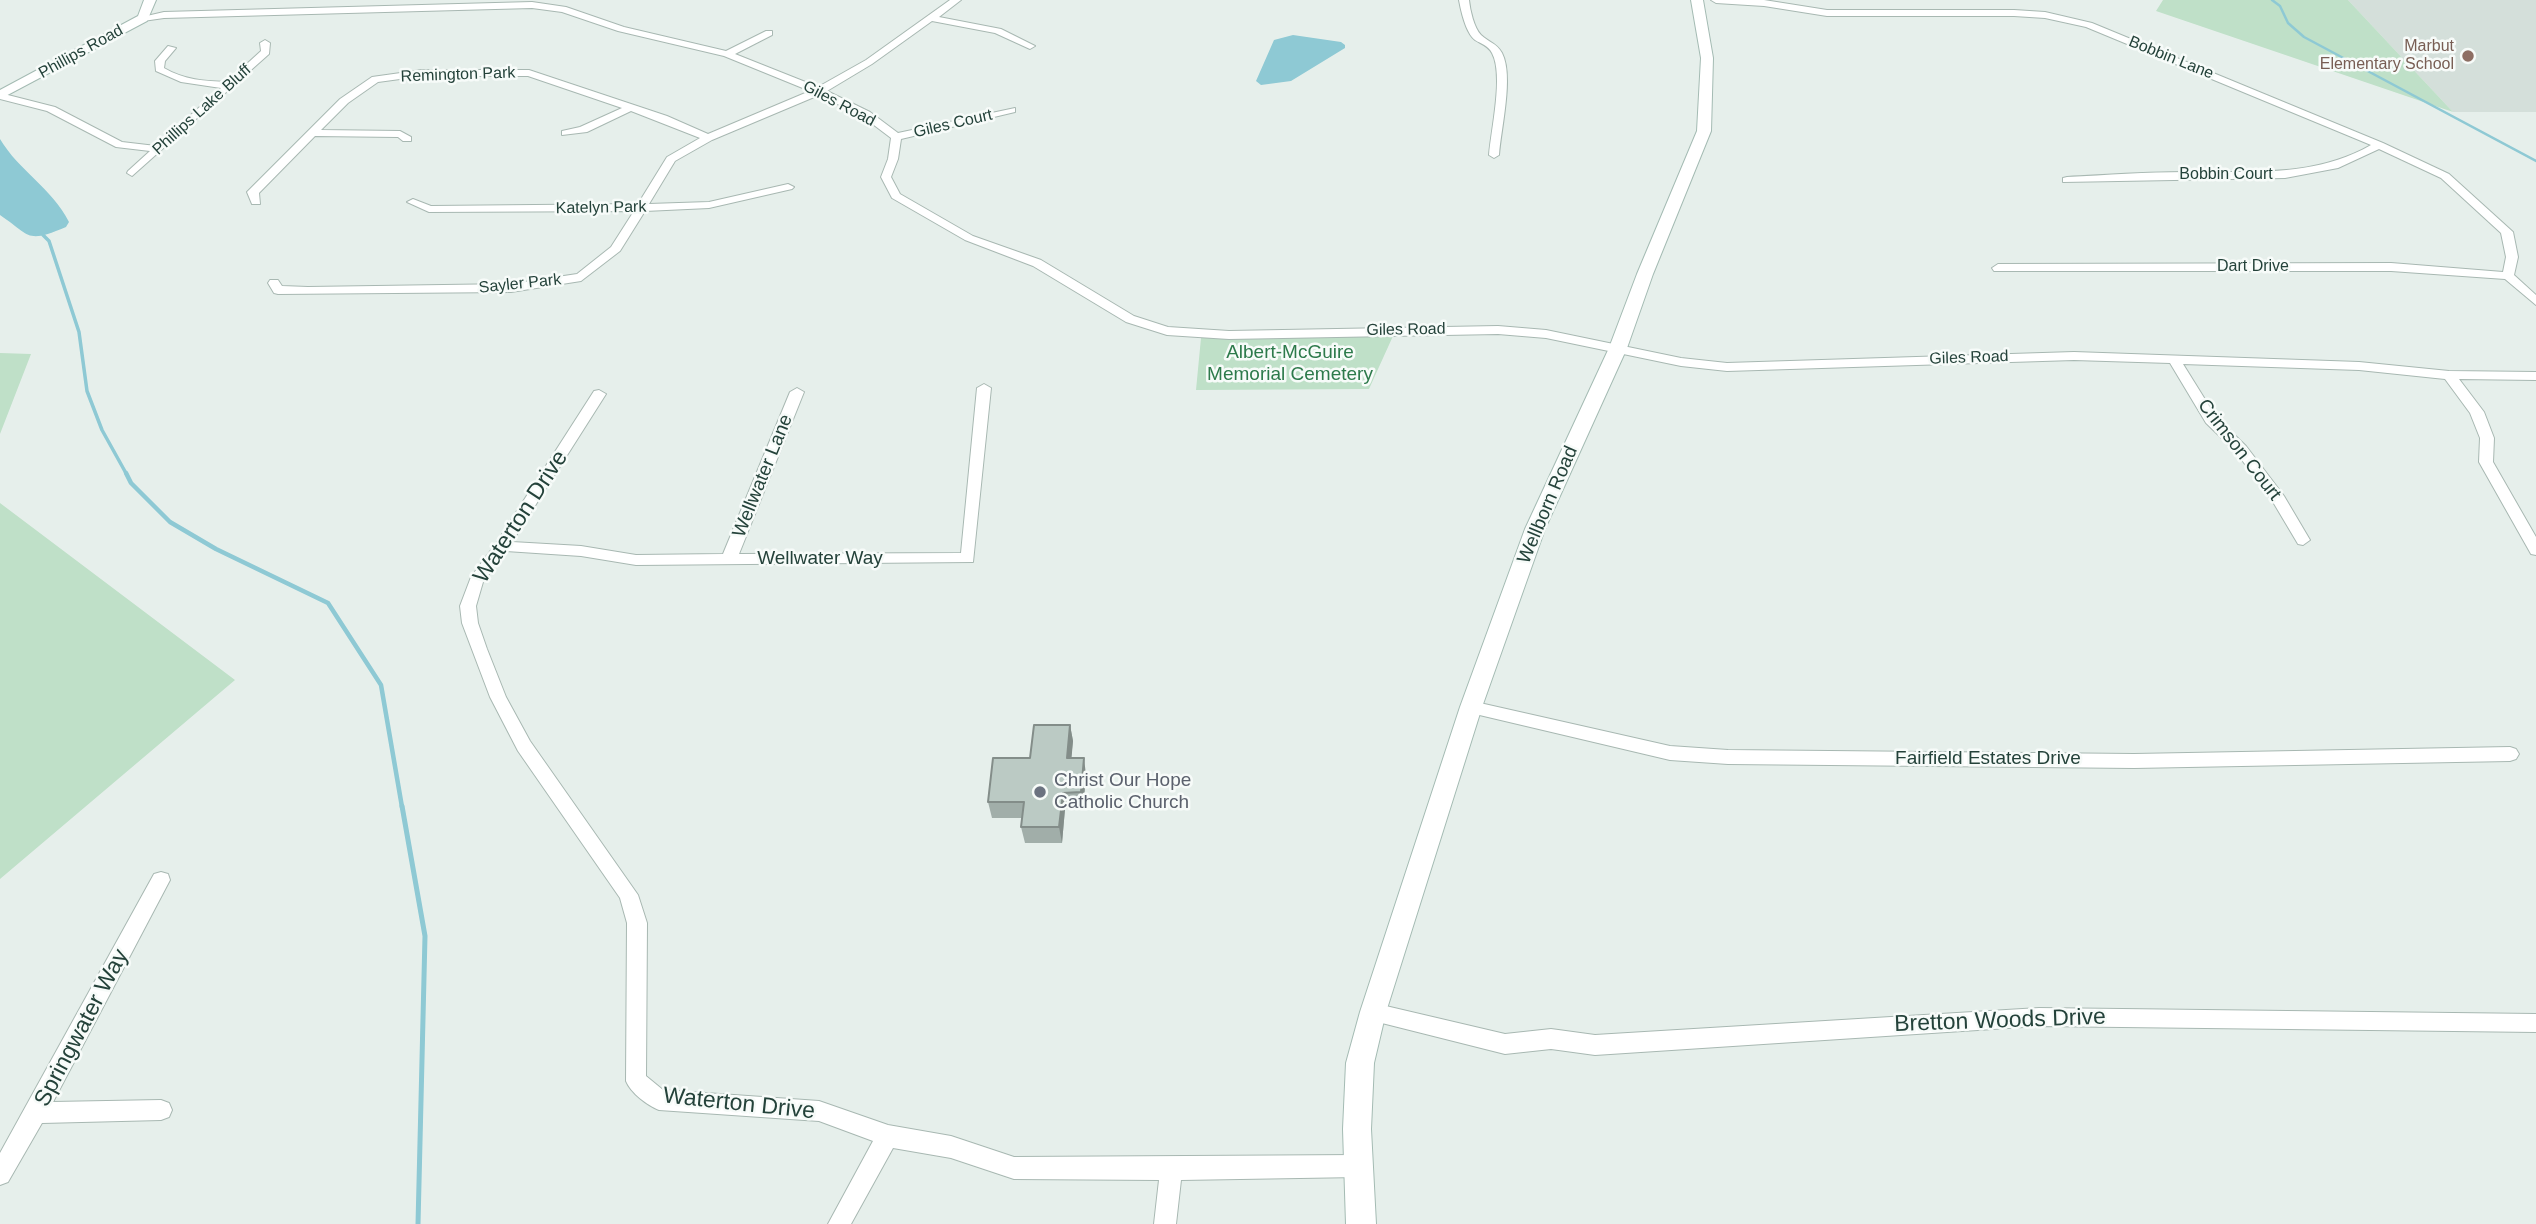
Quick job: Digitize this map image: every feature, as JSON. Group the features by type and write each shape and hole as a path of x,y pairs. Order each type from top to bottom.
{"street":[{"name":"Phillips Road","path":"0,96 143,18 150,0"},
{"name":"Sayler Park","path":"274,283 278,290 458,289 532,286 581,277 616,249 671,159 708,138 819,91 869,62 956,0"},
{"path":"1464,0 1465,10 1478,37 1490,43 1500,57 1494,155"},
{"name":"Wellborn Road","path":"1361,1224 1360,1063 1373,1012 1471,707 1536,526 1618,348 1704,131 1707,58 1697,0"},
{"name":"Bobbin Lane","path":"1716,0 1764,3 1827,13 2014,13 2045,15 2088,24 2379,145 2445,176 2507,232 2512,257 2508,276"},
{"path":"1883,0 1893,13"},
{"path":"2007,0 2014,13"},
{"name":"Giles Road","path":"143,18 164,15 534,2 621,29 727,54 819,91 866,114 896,137 893,159 886,177 896,196 969,238 1037,263 1130,319 1167,331 1228,335 1499,330 1546,334 1681,362 1727,367 2022,356 2359,366 2449,375 2536,376"},
{"path":"931,18 998,31 1030,46"},
{"path":"727,54 769,33"},
{"name":"Phillips Lake Bluff","path":"132,173 266,52 265,43"},
{"path":"171,48 160,61 159,69 169,76 191,82 231,85"},
{"name":"Remington Park","path":"256,202 253,192 344,101 375,79 422,73 529,73 631,107 708,138"},
{"path":"0,96 51,109 120,145 159,149"},
{"path":"566,133 583,130 631,107"},
{"name":"Giles Court","path":"896,137 1011,110"},
{"path":"311,134 400,134 407,139"},
{"name":"Bobbin Court","path":"2067,180 2287,175 2316,171 2369,152 2379,145"},
{"name":"Katelyn Park","path":"413,202 429,209 641,208 709,205 788,187"},
{"name":"Dart Drive","path":"1998,268 2391,267 2508,276"},
{"path":"2508,276 2536,301"},
{"name":"Crimson Court","path":"2175,361 2211,419 2241,449 2279,499 2303,540"},
{"path":"2449,375 2477,412 2487,438 2486,462 2536,550"},
{"name":"Wellwater Way","path":"502,546 581,551 636,560 968,558 984,388"},
{"name":"Wellwater Lane","path":"729,559 797,392"},
{"name":"Waterton Drive","path":"599,394 502,546 476,581 468,606 470,623 498,697 524,746 629,895 637,923 636,1081 659,1100 819,1111 888,1136 951,1147 1014,1168 1171,1170 1359,1166"},
{"name":"Fairfield Estates Drive","path":"1471,707 1670,753 1728,757 2134,761 2510,754"},
{"name":"Springwater Way","path":"0,1174 36,1113 161,880"},
{"name":"Bretton Woods Drive","path":"1373,1012 1505,1044 1551,1039 1595,1045 2039,1017 2536,1023"},
{"path":"36,1113 162,1110"},
{"path":"838,1224 888,1136"},
{"path":"1165,1224 1171,1170"}],"shaded area":[{"name":"Marbut Elementary School","path":"2348,0 2536,0 2536,112 2453,112"}],"green space":[{"path":"2163,0 2348,0 2453,112 2156,11"},
{"name":"Albert-McGuire Memorial Cemetery","path":"1393,336 1369,389 1196,390 1201,338"},
{"path":"0,353 31,354 0,434"},
{"path":"0,503 235,680 0,879"}],"water":[{"path":"1293,35 1341,42 1345,48 1291,81 1261,85 1256,81 1274,40"},
{"path":"0,139 16,161 54,199 69,222 66,227 43,235 30,235 0,215"}],"building":[{"name":"Christ Our Hope Catholic Church","path":"1034,725 1070,725 1067,758 1084,758 1081,792 1063,793 1059,827 1021,827 1024,802 988,802 993,758 1030,758"}],"waterway":[{"path":"2272,0 2280,6 2288,23 2304,37 2536,161"},
{"path":"43,235 49,241 79,332 87,391 102,430 127,475"},
{"path":"127,475 131,483 170,522 216,549 328,603 381,685 402,807"},
{"path":"402,806 425,936 418,1224"}],"place":[{"name":"Marbut Elementary School","path":"2468,56"},
{"name":"Christ Our Hope Catholic Church","path":"1040,792"}]}
